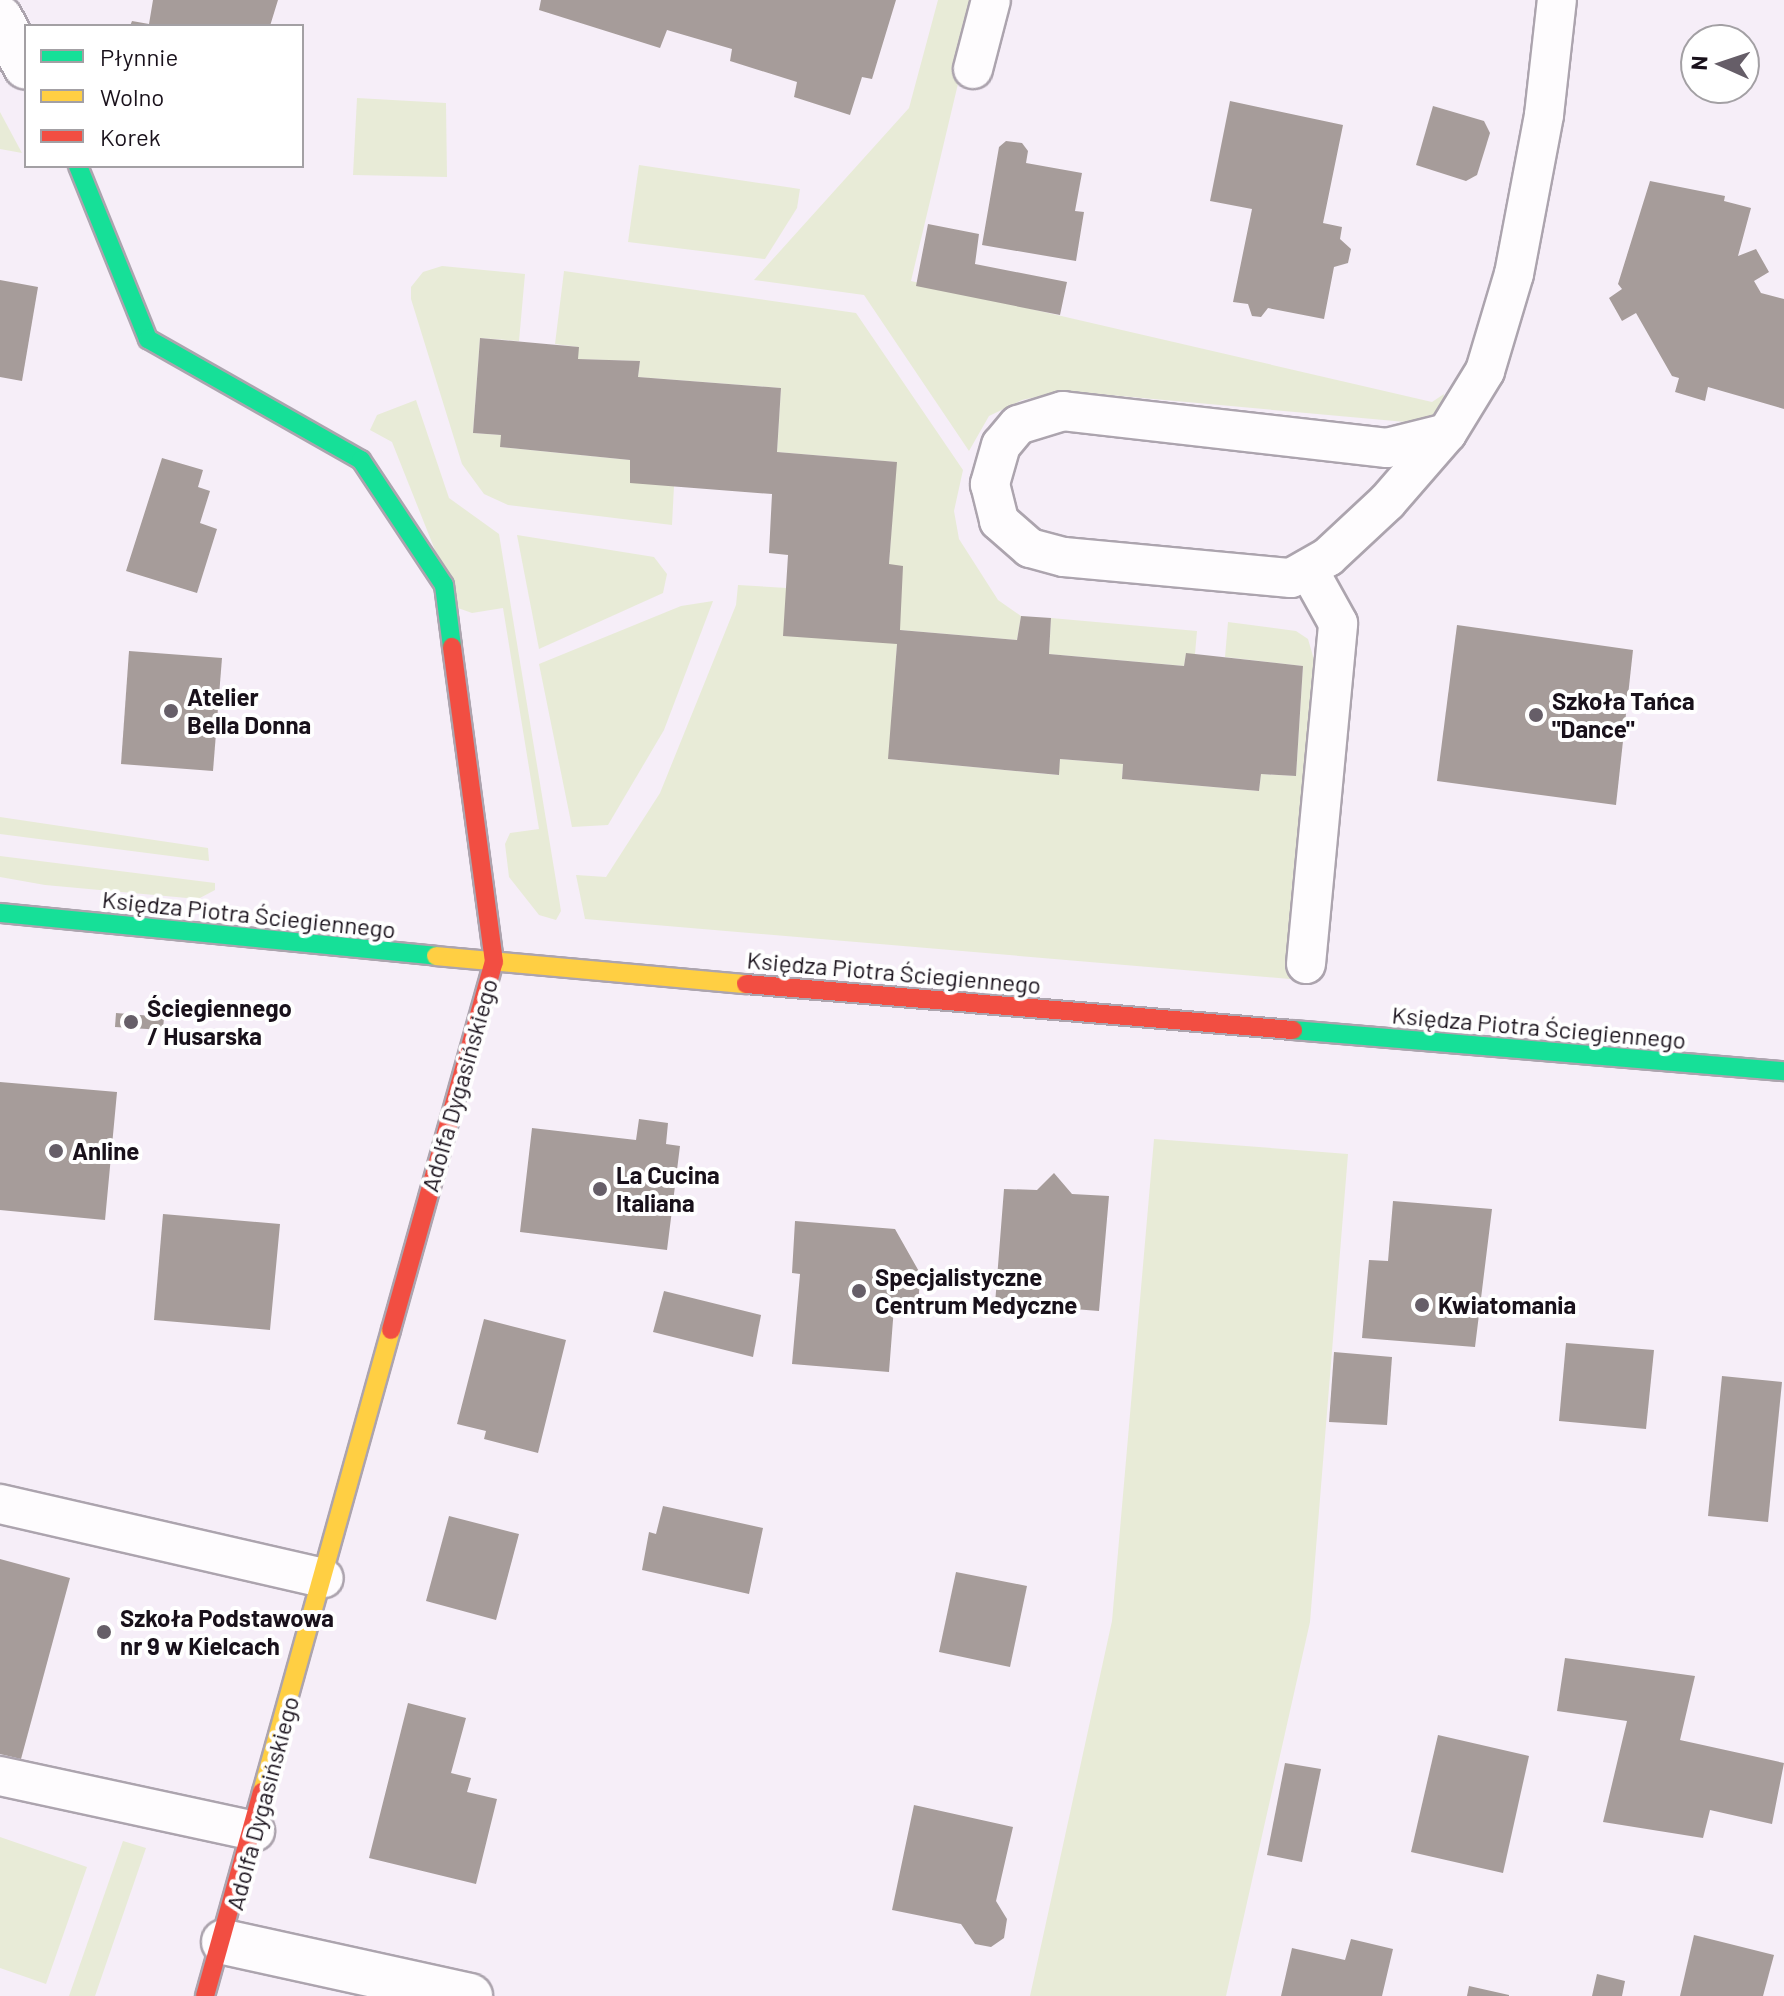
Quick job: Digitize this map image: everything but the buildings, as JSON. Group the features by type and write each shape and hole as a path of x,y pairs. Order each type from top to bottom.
{"street":[{"path":"0,18 24,63"},
{"name":"Adolfa Dygasińskiego","path":"79,168 148,339 361,460 444,585 494,962 224,1942 205,1996"},
{"name":"Księdza Piotra Ściegiennego","path":"0,913 494,962 1784,1071"},
{"path":"224,1942 470,1996"}],"lane":[{"path":"973,69 991,0"},
{"path":"1447,433 1387,448 1063,411 1018,425 1001,445 990,484 999,521 1030,548 1064,557 1291,578 1308,569 1387,502 1447,433 1485,371 1514,274 1544,115 1557,0"},
{"path":"1306,964 1338,623 1308,569"},
{"path":"0,1504 324,1578"},
{"path":"0,1776 255,1831"}],"green space":[{"path":"938,0 978,0 911,281 1432,402 1444,394 1439,425 1065,391 1022,400 989,416 969,451 864,295 754,280 909,108"},
{"path":"357,98 446,103 447,177 353,175"},
{"path":"0,112 22,153 0,149"},
{"path":"639,165 800,189 797,208 765,259 628,242"},
{"path":"442,266 525,274 519,341 480,338 473,433 501,435 501,447 630,460 630,482 674,486 672,525 508,505 484,494 462,464 411,299 411,287 423,272"},
{"path":"564,271 856,313 963,470 954,511 959,539 998,600 1021,616 1017,640 900,630 889,564 896,462 777,452 781,388 638,377 640,361 578,359 578,347 555,344"},
{"path":"416,400 449,498 499,534 561,911 556,920 539,915 509,877 505,844 510,833 539,829 503,608 472,613 458,608 392,442 370,430 377,415"},
{"path":"517,535 654,557 667,574 663,593 539,649"},
{"path":"738,585 787,588 897,644 889,759 1058,775 1060,759 1123,764 1122,779 1259,791 1261,774 1296,776 1303,666 1225,657 1228,622 1296,631 1308,639 1315,663 1290,979 585,919 576,875 606,877 660,793 736,605"},
{"path":"713,601 664,730 608,825 572,827 539,664 681,606"},
{"path":"1051,618 1197,631 1195,654 1186,654 1184,666 1049,654"},
{"path":"0,817 208,848 209,861 0,834"},
{"path":"0,856 215,883 215,890 198,899 45,885 0,877"},
{"path":"1154,1139 1348,1154 1310,1622 1226,1996 1030,1996 1112,1621"},
{"path":"0,1837 87,1867 46,1984 0,1968"},
{"path":"123,1841 146,1848 95,1996 69,1996"}],"traffic: fast":[{"path":"79,168 148,339 361,460 444,585 452,647"},
{"path":"0,913 436,956"},
{"path":"1293,1030 1784,1071"}],"traffic: slow":[{"path":"436,956 746,984"},
{"path":"262,1792 391,1330"}],"traffic: jam":[{"path":"391,1330 494,962 452,647"},
{"path":"746,984 1293,1030"},
{"path":"205,1996 262,1792"}],"place":[{"name":"Atelier Bella Donna","path":"171,711"},
{"name":"Szkoła Tańca \"Dance\"","path":"1536,715"},
{"name":"Ściegiennego / Husarska","path":"131,1022"},
{"name":"Anline","path":"56,1151"},
{"name":"La Cucina Italiana","path":"600,1189"},
{"name":"Specjalistyczne Centrum Medyczne","path":"859,1291"},
{"name":"Kwiatomania","path":"1422,1305"},
{"name":"Szkoła Podstawowa nr 9 w Kielcach","path":"104,1632"}]}
